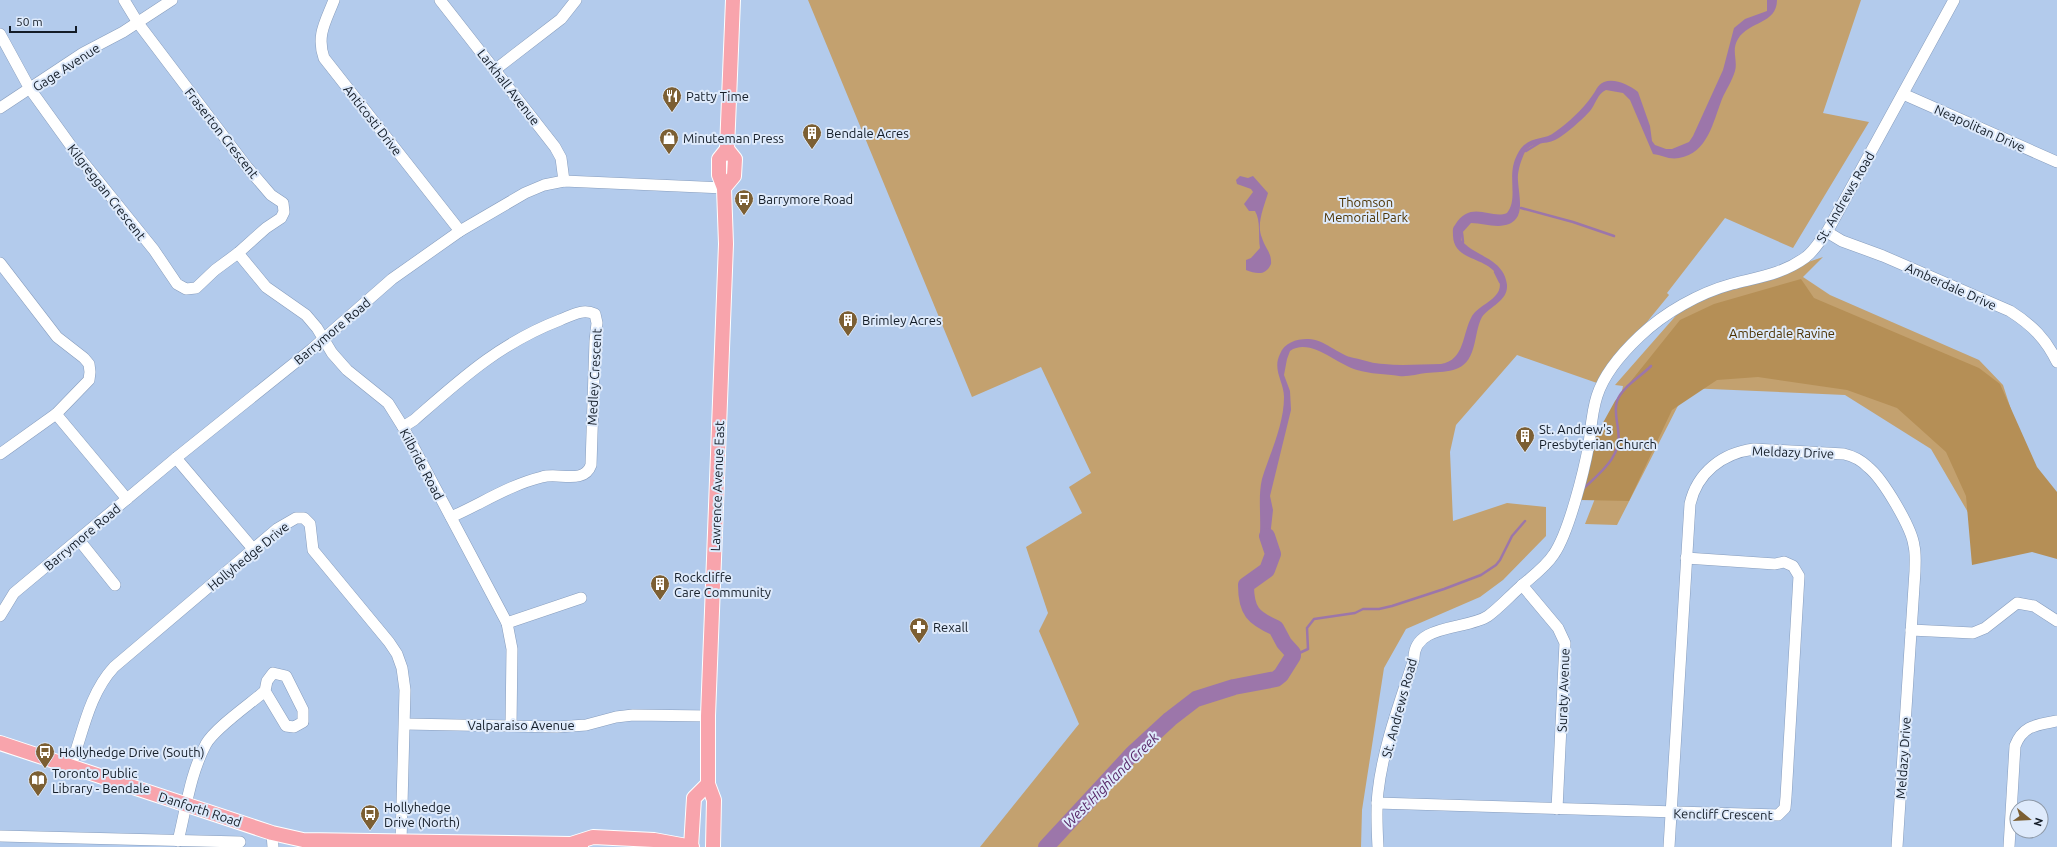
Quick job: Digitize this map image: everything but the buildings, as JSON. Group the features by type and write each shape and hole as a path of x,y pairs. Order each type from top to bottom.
{"main road":[{"path":"724,188 734,176 735,159 727,149 733,0"},
{"name":"Lawrence Avenue East","path":"713,847 714,800 708,784 708,716 726,244 724,188"},
{"name":"Danforth Road","path":"0,744 272,833 286,836 313,840 576,846 593,837 654,840 691,847"},
{"path":"691,847 694,798 708,784"}],"street":[{"name":"Fraserton Crescent","path":"124,0 138,23 247,167 271,195 283,203 284,212 281,218 266,228 238,253"},
{"name":"Gage Avenue","path":"0,108 30,90 83,53 138,23 172,0"},
{"name":"Anticosti Drive","path":"334,0 321,32 320,47 324,58 460,231"},
{"name":"Larkhall Avenue","path":"440,0 496,69 555,147 561,158 564,181"},
{"path":"496,69 561,19 569,11 576,0"},
{"name":"St. Andrews Road","path":"1378,847 1377,803 1380,781 1391,733 1414,660 1413,651 1432,633 1457,625 1475,622 1487,616 1539,571 1554,555 1559,545 1580,485 1597,395 1609,372 1640,336 1670,313 1697,298 1730,284 1764,278 1790,267 1811,253 1827,232 1954,0"},
{"name":"Kilgreggan Crescent","path":"0,34 30,90 79,157 161,260 177,284 186,289 196,288 215,270 238,253"},
{"name":"Neapolitan Drive","path":"1903,94 2057,162"},
{"name":"Barrymore Road","path":"0,616 14,593 80,540 176,458 323,340 392,279 460,231 525,193 544,185 564,181 724,188"},
{"name":"Amberdale Drive","path":"1827,232 1842,241 1883,256 2010,311 2025,321 2042,336 2057,362"},
{"name":"Kilbride Road","path":"238,253 266,286 306,315 317,328 323,340 347,370 388,403 403,427 494,594 508,623 512,649 511,726"},
{"path":"0,263 57,337 84,358 89,364 89,380 56,414 0,454"},
{"name":"Medley Crescent","path":"403,427 414,420 489,356 528,333 574,314 586,311 595,314 597,324 595,341 591,465 588,473 582,476 544,476 527,481 451,517"},
{"path":"56,414 128,499"},
{"name":"Meldazy Drive","path":"1668,847 1689,510 1692,493 1705,473 1717,462 1743,450 1754,449 1833,453 1852,456 1862,462 1874,473 1910,529 1914,546 1911,630 1897,847"},
{"path":"176,458 254,550"},
{"name":"Hollyhedge Drive","path":"71,766 96,692 103,678 114,667 277,529 296,518 304,518 310,524 313,550 397,654 402,668 405,690 405,724 401,842"},
{"path":"80,540 115,585"},
{"name":"Kencliff Crescent","path":"1377,803 1778,816 1784,808 1797,622 1798,576 1790,564 1686,558"},
{"name":"Suraty Avenue","path":"1522,585 1558,628 1565,643 1557,809"},
{"path":"508,623 581,598"},
{"path":"1911,630 1974,633 1985,628 2017,603 2034,606 2057,621"},
{"path":"178,841 186,805 206,743 222,727 265,691 267,681 273,673 286,676 303,710 303,722 294,727 286,726 265,691"},
{"name":"Valparaiso Avenue","path":"405,724 569,726 634,715 708,716"},
{"path":"2009,847 2015,746 2019,735 2031,726 2057,721"},
{"path":"272,833 273,847"},
{"path":"0,836 240,842"}],"green space":[{"name":"Thomson Memorial Park","path":"808,0 1861,0 1823,113 1869,122 1793,248 1725,218 1667,293 1669,295 1597,383 1517,355 1456,425 1450,452 1453,521 1507,503 1546,507 1546,536 1503,580 1480,597 1406,629 1384,668 1362,810 1361,847 980,847 1079,724 1039,631 1048,613 1026,547 1082,513 1069,487 1091,473 1041,367 972,397"},
{"name":"Amberdale Ravine","path":"1823,257 1803,277 1830,295 1979,360 2003,385 2036,486 1976,526 1931,449 1845,395 1687,388 1617,525 1585,524 1605,473 1623,386 1615,385 1687,303"},
{"name":"Amberdale Ravine","path":"1801,279 1814,298 1979,368 2000,384 2037,467 2057,492 2057,559 2032,552 1972,565 1966,496 1946,452 1897,408 1847,390 1758,377 1717,380 1672,410 1629,501 1581,500 1594,439 1615,401 1680,320 1714,304"}],"shaded area":[{"path":"1767,0 1777,0 1776,8 1768,18 1743,33 1738,39 1735,47 1736,67 1731,82 1722,99 1708,135 1697,150 1689,155 1679,158 1653,154 1630,100 1623,93 1606,90 1599,97 1590,111 1569,131 1551,142 1531,146 1525,152 1518,174 1520,210 1518,216 1508,225 1498,226 1471,223 1462,233 1461,240 1467,246 1495,263 1501,269 1505,276 1507,291 1502,299 1482,317 1469,359 1459,368 1447,371 1399,376 1357,370 1324,353 1307,347 1290,351 1284,375 1290,391 1291,410 1270,496 1273,510 1270,537 1260,533 1260,499 1262,479 1282,418 1284,392 1277,365 1284,347 1291,342 1303,339 1313,339 1342,354 1376,363 1412,365 1441,364 1449,362 1459,352 1472,316 1495,296 1500,286 1495,272 1489,267 1460,251 1455,245 1453,227 1461,217 1468,213 1507,213 1513,194 1512,171 1521,148 1530,141 1550,135 1560,128 1575,116 1600,85 1608,81 1622,83 1638,92 1650,126 1652,141 1655,145 1666,149 1672,149 1689,142 1723,70 1734,28 1745,19 1767,11"},
{"path":"1240,176 1248,178 1253,176 1268,193 1260,221 1260,233 1269,254 1271,264 1266,271 1260,273 1246,270 1246,260 1251,258 1260,248 1259,229 1255,211 1249,211 1244,204 1253,192 1251,189 1237,184 1236,180"}],"waterway":[{"name":"West Highland Creek","path":"1526,151 1539,143"},
{"path":"1521,208 1573,222 1614,236"},
{"name":"West Highland Creek","path":"1462,233 1463,242"},
{"name":"West Highland Creek","path":"1495,272 1500,282"},
{"path":"1583,489 1603,470 1614,455 1619,439 1616,415 1619,396 1651,366"},
{"path":"1293,656 1308,649 1307,628 1314,619 1355,613 1363,609 1379,609 1392,606 1481,575 1496,565 1512,536 1525,521"},
{"name":"West Highland Creek","path":"1046,847 1132,754 1170,719 1196,699 1234,687 1276,679 1281,675 1293,656 1293,653 1284,643 1276,628 1262,621 1252,612 1249,607 1246,594 1246,585 1267,570 1273,554 1267,536"}],"place":[{"name":"Patty Time","path":"672,113"},
{"name":"Bendale Acres","path":"812,150"},
{"name":"Minuteman Press","path":"669,155"},
{"name":"Barrymore Road","path":"744,216"},
{"name":"Brimley Acres","path":"848,337"},
{"name":"St. Andrew's Presbyterian Church","path":"1525,453"},
{"name":"Rockcliffe Care Community","path":"660,601"},
{"name":"Rexall","path":"919,644"},
{"name":"Hollyhedge Drive (South)","path":"45,769"},
{"name":"Toronto Public Library - Bendale","path":"38,797"},
{"name":"Hollyhedge Drive (North)","path":"370,831"}]}
